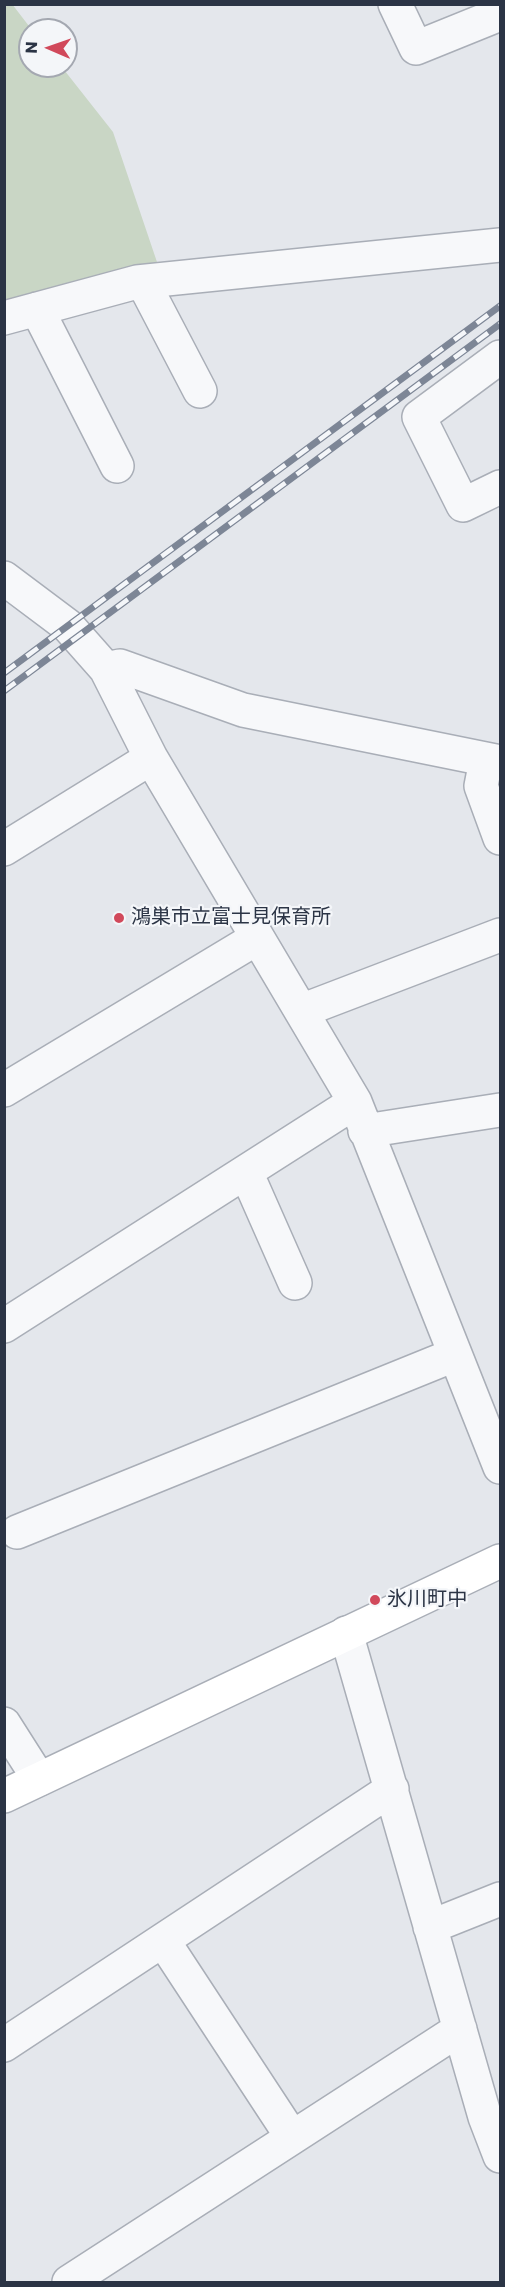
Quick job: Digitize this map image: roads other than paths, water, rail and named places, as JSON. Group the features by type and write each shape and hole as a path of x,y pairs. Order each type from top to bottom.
{"street":[{"path":"395,4 416,48 501,14"},
{"path":"4,318 143,282 501,245"},
{"path":"143,282 200,391"},
{"path":"37,309 117,466"},
{"path":"501,357 419,417 463,505 501,487"},
{"path":"4,578 68,626 106,669 151,758 301,1011 360,1117 501,1467"},
{"path":"106,669 120,666 243,710 493,761 481,786 501,838"},
{"path":"4,849 151,758"},
{"path":"301,1011 501,935"},
{"path":"4,1090 257,938"},
{"path":"4,1326 246,1172 360,1117 501,1110"},
{"path":"246,1172 295,1283"},
{"path":"17,1532 454,1355"},
{"path":"4,1796 501,1561"},
{"path":"346,1633 484,2117 501,2156"},
{"path":"4,1724 39,1779"},
{"path":"4,2045 392,1789"},
{"path":"430,1927 501,1899"},
{"path":"164,1941 292,2137"},
{"path":"69,2283 460,2030"}],"railway":[{"path":"4,673 500,306"},
{"path":"4,691 500,324"}],"place":[{"name":"鴻巣市立富士見保育所","path":"119,918"},
{"name":"氷川町中","path":"375,1600"}]}
